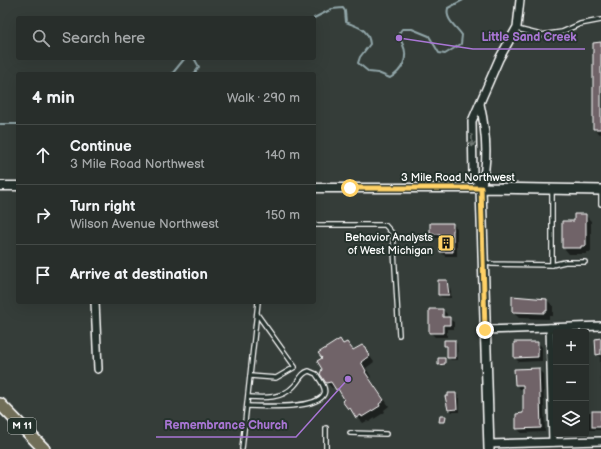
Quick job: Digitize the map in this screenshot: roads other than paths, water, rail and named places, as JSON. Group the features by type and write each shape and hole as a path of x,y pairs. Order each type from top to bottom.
{"main road":[{"name":"3 Mile Road Northwest","path":"481,188 601,190"},
{"path":"481,188 489,446"},
{"name":"M 11","path":"0,404 44,449"}],"street":[{"path":"481,188 473,175 472,121 499,59 516,29 520,0"},
{"path":"480,104 485,126 485,175 481,188"},
{"path":"0,186 16,186"},
{"name":"3 Mile Road Northwest","path":"316,188 481,188"},
{"path":"95,304 98,369"},
{"path":"485,330 601,326"},
{"path":"550,328 553,442"},
{"path":"489,446 601,441"}],"lane":[{"path":"516,29 542,35 562,32 580,24 601,20"},
{"path":"552,190 552,265"},
{"path":"601,190 601,204"},
{"path":"316,225 385,225 389,228 393,234 399,335"},
{"path":"483,262 492,264 552,265 565,262 585,262"},
{"path":"242,449 258,304"},
{"path":"256,314 302,375"},
{"path":"250,376 276,378 296,367"},
{"path":"247,406 289,406 319,399 324,394 325,390 316,374 309,371 302,375 295,385 286,393 270,398 248,397"},
{"path":"326,428 326,449"},
{"path":"350,433 386,434"}],"waterway":[{"path":"316,17 332,9 343,8 345,11 346,22 362,29 369,39 370,44 360,57 358,63 369,72 378,73 390,78 398,72 405,59 405,50 399,35 402,29 412,29 429,36 439,53 445,54 461,44 462,35 452,23 447,12 448,8 463,0"},
{"path":"174,72 183,60"},
{"path":"195,60 199,67 195,72"},
{"path":"0,124 16,124"}],"place":[{"name":"Little Sand Creek","path":"399,38"},
{"name":"Behavior Analysts of West Michigan","path":"446,243"},
{"name":"Remembrance Church","path":"348,379"}]}
